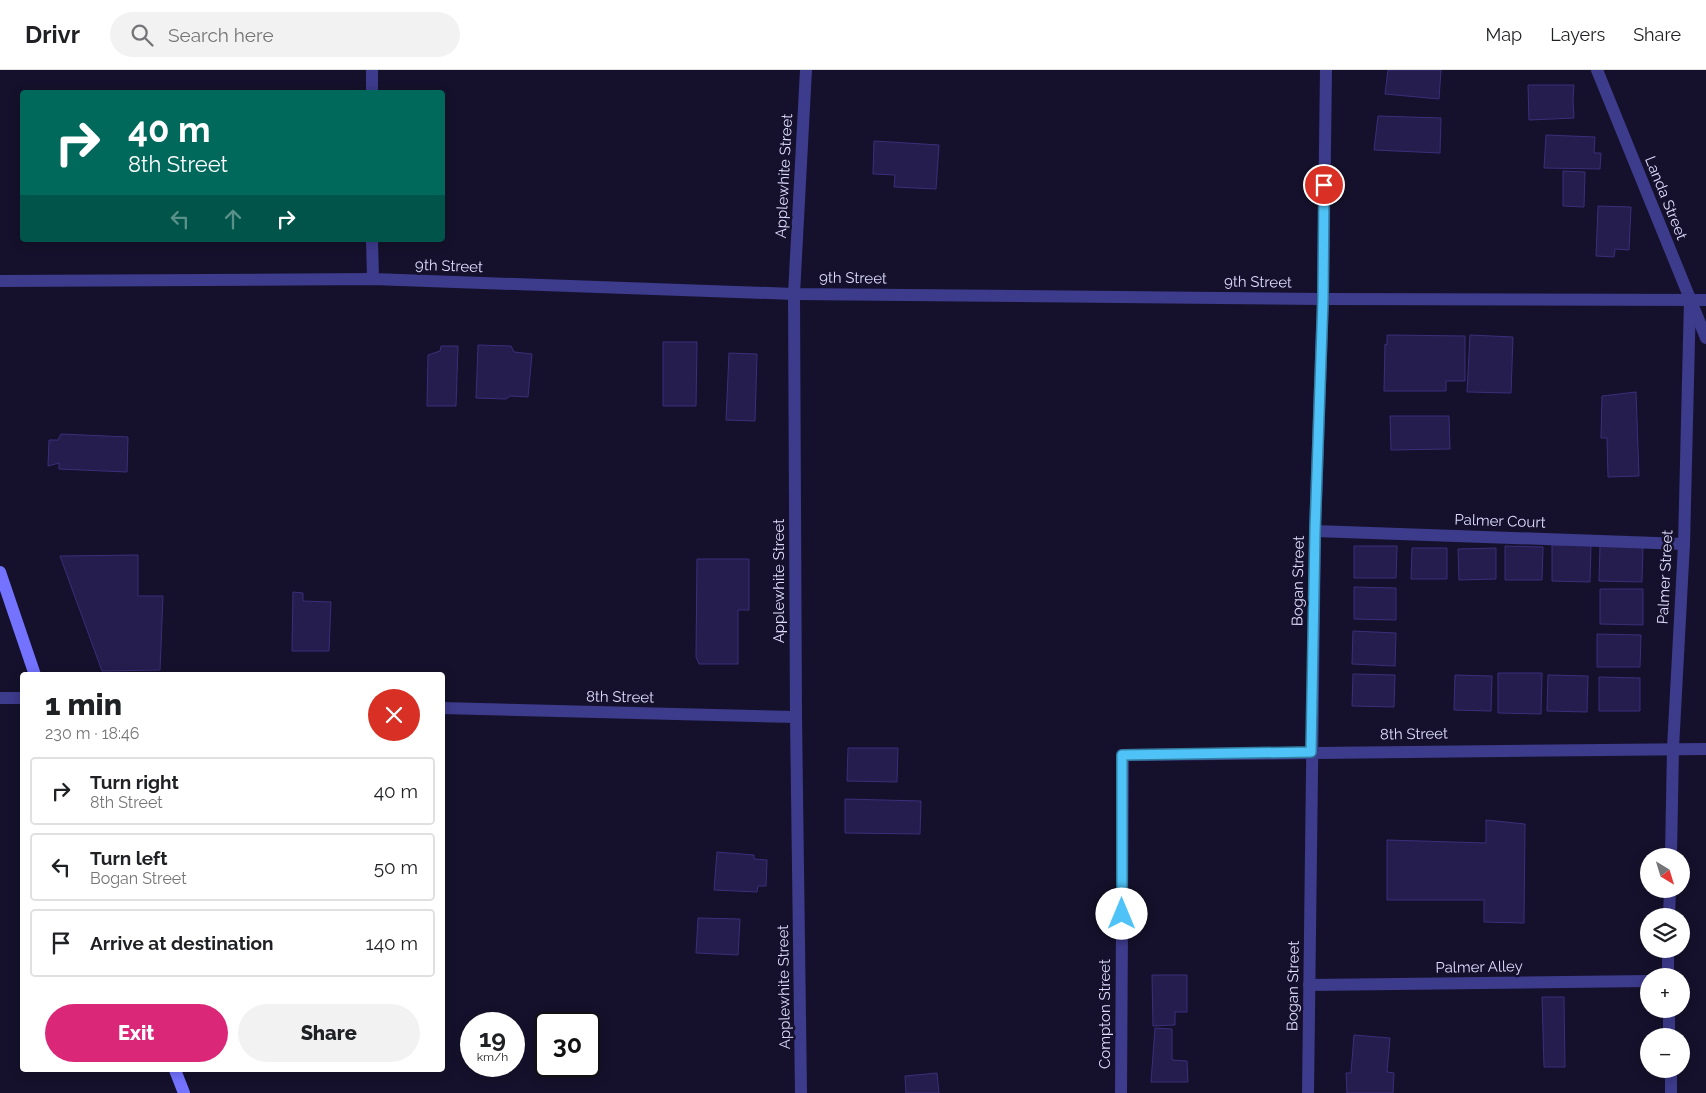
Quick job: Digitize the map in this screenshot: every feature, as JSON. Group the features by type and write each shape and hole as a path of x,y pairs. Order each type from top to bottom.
{"main road":[{"path":"0,572 34,672"},
{"path":"176,1072 184,1093"}],"street":[{"path":"372,70 372,90"},
{"name":"Applewhite Street","path":"801,1093 796,718 794,294 806,70"},
{"name":"Bogan Street","path":"1308,1093 1311,752 1315,531 1323,299 1326,70"},
{"name":"Landa Street","path":"1597,70 1706,338"},
{"path":"372,242 372,279"},
{"name":"9th Street","path":"0,281 372,279 794,294 1323,299 1706,300"},
{"name":"Palmer Street","path":"1671,848 1673,748 1684,544 1690,299"},
{"name":"Palmer Court","path":"1315,531 1684,544"},
{"path":"0,698 20,698"},
{"name":"8th Street","path":"445,708 796,718"},
{"name":"8th Street","path":"1122,755 1706,749"},
{"name":"Compton Street","path":"1121,1093 1122,755"},
{"name":"Palmer Alley","path":"1309,985 1640,980"},
{"path":"1670,1078 1671,1093"}],"building":[{"path":"1388,70 1441,70 1439,99 1385,94"},
{"path":"1528,85 1574,85 1574,118 1529,120"},
{"path":"1378,116 1441,118 1440,153 1374,150"},
{"path":"1546,135 1595,137 1594,153 1601,153 1600,169 1544,168"},
{"path":"874,141 939,145 936,189 894,187 895,175 873,174"},
{"path":"1563,171 1585,172 1584,207 1563,206"},
{"path":"1598,206 1631,207 1629,250 1615,249 1614,257 1596,256"},
{"path":"1387,335 1465,336 1465,381 1446,381 1446,391 1384,391 1385,344 1387,345"},
{"path":"1470,335 1513,337 1511,393 1467,392"},
{"path":"663,342 697,342 696,406 663,406"},
{"path":"478,345 511,346 514,352 532,354 528,397 510,396 506,399 476,398"},
{"path":"441,346 458,346 456,406 427,406 428,355 440,351"},
{"path":"729,353 757,354 755,421 726,420"},
{"path":"1636,392 1639,476 1608,477 1607,438 1601,438 1602,396"},
{"path":"1390,416 1449,416 1450,449 1391,450"},
{"path":"61,434 128,437 127,472 59,469 59,463 48,466 49,440 58,440"},
{"path":"1552,545 1591,545 1590,582 1552,581"},
{"path":"1354,546 1397,546 1396,578 1354,578"},
{"path":"1505,546 1543,547 1542,580 1505,580"},
{"path":"1600,546 1643,547 1642,582 1599,581"},
{"path":"1412,548 1447,548 1447,579 1411,579"},
{"path":"1496,548 1496,579 1459,580 1458,549"},
{"path":"138,555 138,596 163,596 160,670 102,671 60,556"},
{"path":"697,559 749,559 749,610 738,610 738,664 699,664 696,657"},
{"path":"1354,587 1396,588 1396,620 1354,619"},
{"path":"1600,589 1643,589 1643,625 1600,624"},
{"path":"293,592 303,593 303,601 331,602 329,651 292,651"},
{"path":"1353,631 1396,633 1395,666 1352,664"},
{"path":"1597,634 1641,635 1640,667 1597,667"},
{"path":"1498,673 1542,673 1541,714 1498,713"},
{"path":"1353,674 1395,675 1394,707 1352,706"},
{"path":"1455,675 1492,676 1491,711 1454,710"},
{"path":"1548,675 1588,676 1587,712 1547,711"},
{"path":"1599,677 1640,678 1640,711 1599,711"},
{"path":"848,748 898,748 897,782 847,781"},
{"path":"845,799 921,801 920,834 845,833"},
{"path":"1486,820 1525,824 1524,923 1484,922 1484,900 1387,900 1387,840 1486,843"},
{"path":"717,852 754,855 754,859 767,860 766,886 758,886 757,892 714,890"},
{"path":"698,918 740,919 738,955 696,953"},
{"path":"1152,975 1187,975 1187,1012 1175,1012 1175,1025 1153,1026"},
{"path":"1542,997 1564,997 1565,1067 1544,1067"},
{"path":"1155,1028 1172,1029 1172,1060 1187,1061 1188,1082 1151,1082"},
{"path":"1354,1035 1390,1038 1387,1072 1394,1073 1393,1093 1347,1093 1346,1073 1351,1073"},
{"path":"937,1073 939,1093 906,1093 905,1076"}],"route":[{"path":"1122,914 1122,755 1311,752 1315,531 1323,299 1324,185"}]}
